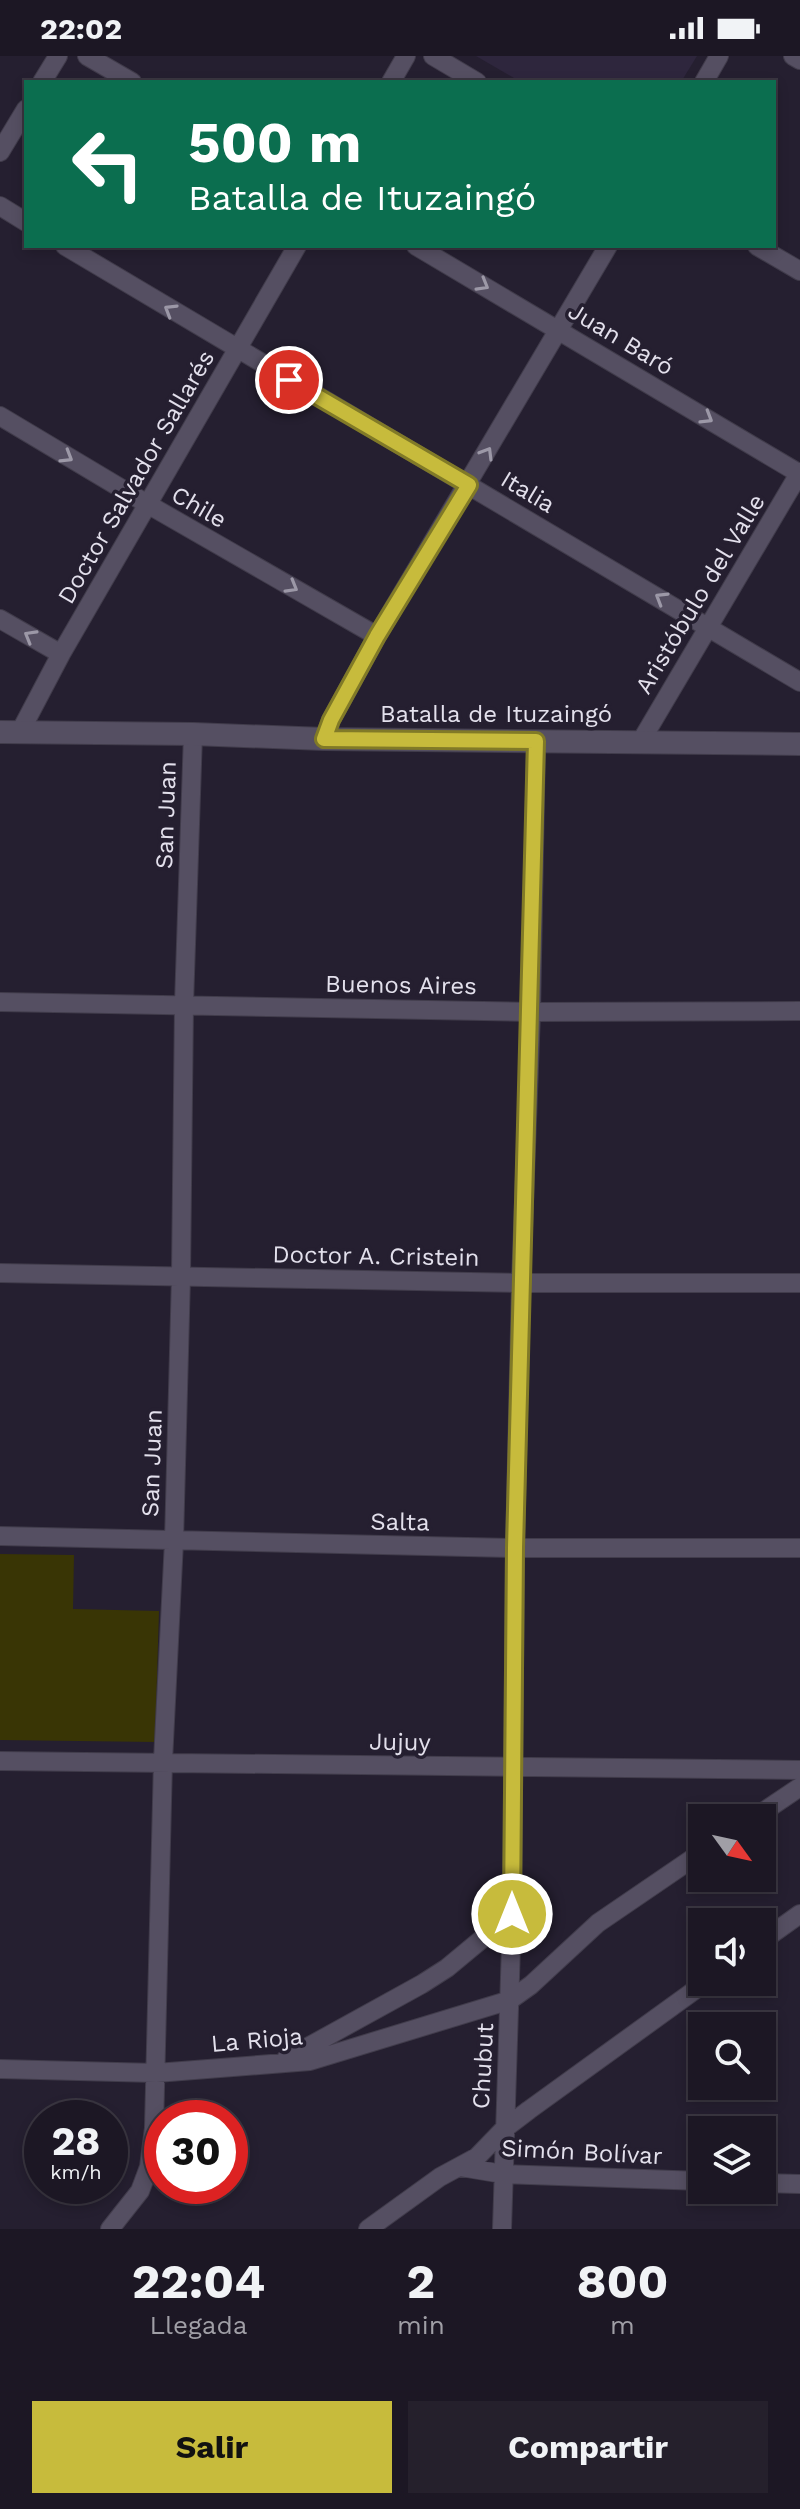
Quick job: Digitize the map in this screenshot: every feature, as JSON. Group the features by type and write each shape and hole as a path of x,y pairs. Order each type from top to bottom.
{"main road":[{"name":"Batalla de Ituzaingó","path":"10,732 800,744"}],"street":[{"path":"43,80 58,56"},
{"path":"87,56 129,80"},
{"path":"392,80 406,56"},
{"path":"433,56 474,80"},
{"path":"705,80 719,56"},
{"path":"793,56 800,60"},
{"path":"0,152 24,112"},
{"path":"0,206 24,221"},
{"name":"Italia","path":"68,248 800,682"},
{"name":"Doctor Salvador Sallarés","path":"10,732 61,654 149,505 296,248"},
{"name":"Juan Baró","path":"419,248 800,473"},
{"path":"324,739 331,720 377,636 607,248"},
{"path":"760,248 800,271"},
{"name":"Chile","path":"0,416 377,636"},
{"name":"Aristóbulo del Valle","path":"641,741 800,473"},
{"path":"0,619 61,654"},
{"name":"San Juan","path":"110,2229 140,2191 149,2167 156,2073 163,1761 174,1541 184,1004 193,734"},
{"path":"510,2000 515,1548 536,741"},
{"name":"Buenos Aires","path":"0,1002 531,1012 800,1011"},
{"name":"Doctor A. Cristein","path":"0,1273 521,1283 800,1283"},
{"name":"Salta","path":"0,1536 515,1548 800,1548"},
{"name":"Jujuy","path":"0,1761 800,1770"},
{"path":"775,1804 800,1787"},
{"path":"510,2000 531,1985 598,1923 688,1862"},
{"path":"278,2063 422,1984 447,1968 512,1914"},
{"path":"776,1931 800,1914"},
{"path":"368,2229 440,2177 477,2157 504,2129 688,1995"},
{"name":"La Rioja","path":"0,2069 156,2073 310,2061 510,2000"},
{"name":"Chubut","path":"502,2229 510,2000"},
{"name":"Simón Bolívar","path":"461,2167 503,2174 688,2181"},
{"path":"776,2183 800,2184"}],"shaded area":[{"path":"476,56 697,56 682,80 518,80"},
{"path":"0,1554 74,1555 73,1609 159,1611 155,1742 0,1740"}],"route":[{"path":"289,380 469,485 377,636 331,720 324,739 536,741 515,1548 512,1914"}]}
